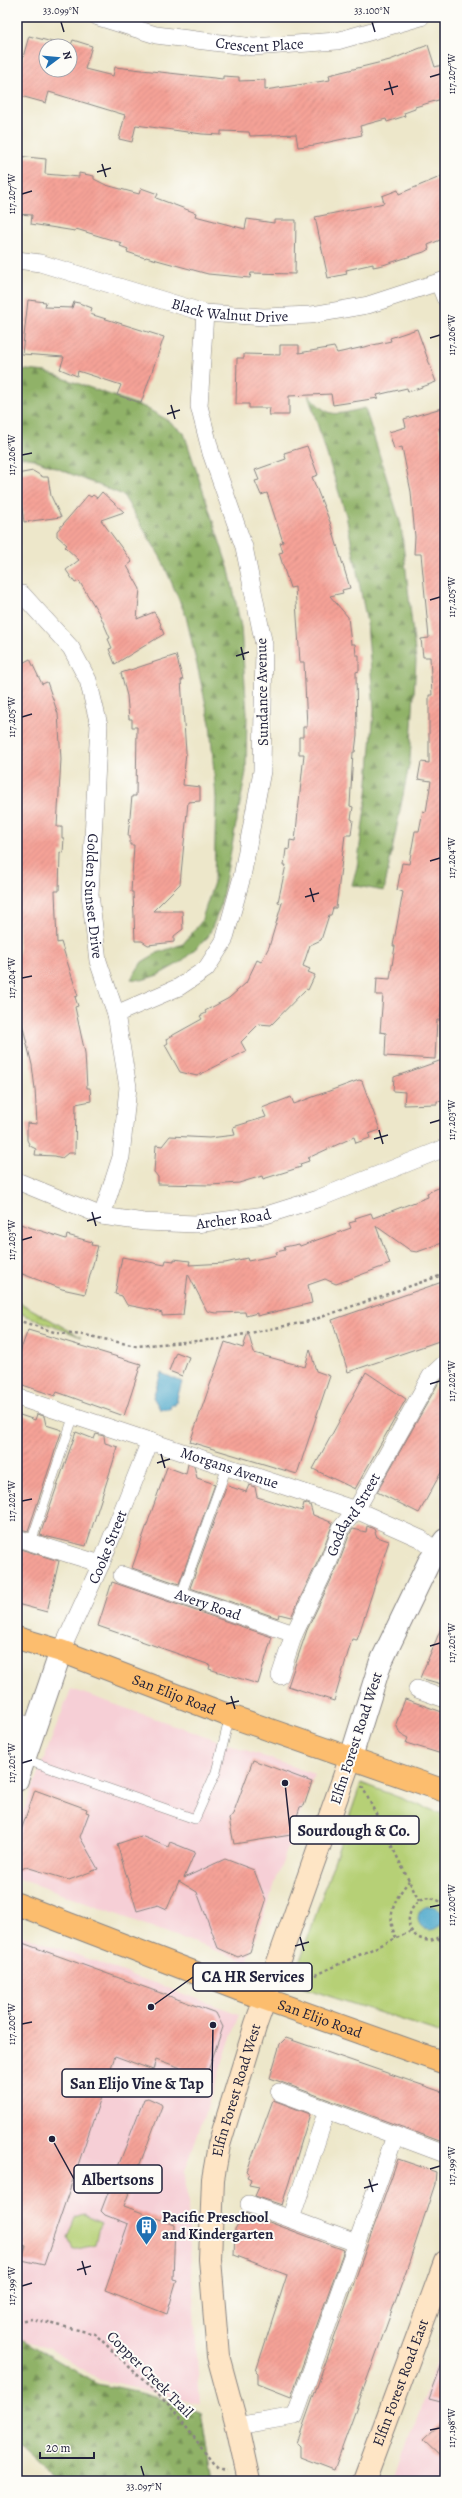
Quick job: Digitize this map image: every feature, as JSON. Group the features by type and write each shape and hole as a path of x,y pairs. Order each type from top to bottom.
{"main road":[{"name":"San Elijo Road","path":"17,1638 61,1651 230,1716 445,1791"},
{"name":"Elfin Forest Road West","path":"249,2481 237,2426 218,2356 210,2259 213,2179 219,2146 264,1998 351,1757"},
{"name":"San Elijo Road","path":"17,1904 264,1998 445,2064"},
{"name":"Elfin Forest Road East","path":"364,2481 445,2262"}],"street":[{"name":"Crescent Place","path":"98,17 156,35 253,47 337,41 421,17"},
{"name":"Black Walnut Drive","path":"17,260 40,262 205,313 264,317 310,315 368,305 443,287"},
{"name":"Sundance Avenue","path":"116,1014 184,984 206,969 224,941 242,877 262,770 265,713 264,645 244,547 211,453 199,406 205,313"},
{"name":"Golden Sunset Drive","path":"22,594 71,648 88,680 99,725 90,894 98,961 116,1014 128,1087 121,1157 102,1216"},
{"name":"Archer Road","path":"17,1181 102,1216 144,1222 196,1224 266,1215 317,1199 445,1148"},
{"name":"Goddard Street","path":"280,1676 294,1634 329,1561 341,1528 356,1510 430,1376 445,1363"},
{"name":"Morgans Avenue","path":"17,1396 356,1510 421,1539 440,1545"},
{"name":"Cooke Street","path":"61,1651 101,1564 150,1441"},
{"path":"24,1540 101,1564"},
{"name":"Elfin Forest Road West","path":"351,1757 380,1664 440,1545"},
{"name":"Avery Road","path":"122,1575 294,1634"},
{"path":"17,1780 24,1760 26,1724 61,1651"},
{"path":"417,1689 445,1699"},
{"path":"279,2092 445,2154"},
{"path":"291,2219 327,2110"},
{"path":"237,2426 295,2416 395,2136"},
{"path":"249,2204 356,2243"}],"lane":[{"path":"24,1540 74,1415"},
{"path":"181,1595 227,1467"},
{"path":"24,1760 195,1819 217,1765 230,1716"}],"path":[{"path":"17,1320 57,1333 85,1335 136,1346 220,1339 310,1321 411,1288 445,1274"},
{"path":"361,1784 419,1901"},
{"path":"396,1938 390,1916 398,1894 409,1881"},
{"path":"445,1905 433,1898 419,1901 410,1911 408,1918 412,1931 416,1936 427,1940 439,1938 445,1933"},
{"path":"293,1985 412,1931"},
{"path":"439,1938 445,1951"},
{"name":"Copper Creek Trail","path":"17,2321 32,2318 95,2334 170,2406 216,2466 226,2470"}],"shaded area":[{"path":"71,1689 314,1774 247,1962 17,1878 17,1828"},
{"path":"17,1933 239,2014 185,2171 200,2403 100,2380 50,2349 17,2337"},
{"path":"445,2338 445,2481 395,2481"}],"green space":[{"path":"17,369 46,372 144,407 164,418 184,433 229,570 241,627 247,713 246,772 220,908 208,937 181,962 158,975 142,980 131,979 142,962 157,953 183,944 201,922 214,882 216,798 210,723 186,616 161,558 123,495 34,459 17,456"},
{"path":"308,394 328,412 340,414 365,408 401,525 416,661 410,760 384,891 352,885 357,867 367,794 374,710 367,623 346,515"},
{"path":"17,1301 81,1337 17,1312"},
{"path":"361,1783 445,1815 445,2034 292,1984"},
{"path":"84,2215 102,2223 98,2230 95,2245 73,2250 68,2238 76,2218"},
{"path":"20,2338 97,2384 145,2394 201,2411 212,2481 60,2481 23,2447 17,2445 17,2339"}],"water":[{"path":"161,1373 182,1382 175,1405 171,1405 170,1409 160,1409 153,1397"},
{"path":"430,1906 439,1909 442,1918 439,1927 430,1930 421,1927 418,1918 421,1909"}],"building":[{"path":"29,36 38,38 38,78 78,78 78,42 92,46 85,69 113,76 115,67 223,79 223,76 239,77 239,81 265,80 265,90 330,80 329,75 390,60 428,45 435,67 445,64 445,98 415,107 415,109 404,113 405,116 387,122 386,119 360,126 362,135 315,145 298,147 296,134 250,136 249,132 221,131 221,135 202,134 136,125 132,142 119,139 125,115 49,92 46,103 17,95 17,78"},
{"path":"17,156 46,159 45,174 79,177 79,173 94,176 94,179 106,185 139,194 141,188 158,194 156,198 196,213 195,216 245,229 247,219 274,223 274,220 296,220 295,274 251,273 250,278 208,274 127,252 128,249 120,246 122,243 76,229 75,231 31,224 32,215 17,214"},
{"path":"445,175 445,238 428,245 429,249 424,252 383,265 373,267 373,264 346,270 347,274 328,278 315,217 384,203 382,196 398,190 399,194"},
{"path":"28,300 46,302 45,307 72,308 74,302 79,303 92,308 90,314 164,337 141,403 117,395 121,385 78,371 77,376 60,369 64,357 22,354"},
{"path":"417,329 436,382 408,392 407,388 377,395 378,398 333,405 331,394 289,396 289,415 269,415 270,408 249,408 249,404 236,404 237,358 244,358 244,354 280,355 280,345 299,345 299,353 334,347 337,353 391,341 390,338"},
{"path":"445,407 445,427 439,428 445,458 445,971 440,1020 437,1020 435,1059 385,1056 386,1033 380,1032 383,995 376,995 377,978 390,979 395,946 393,946 403,892 397,890 402,863 409,864 415,831 419,831 423,811 426,812 431,781 418,779 421,762 429,763 429,695 432,695 430,657 423,657 421,639 429,638 421,554 414,554 415,537 411,492 402,447 394,449 389,432 406,427 404,419"},
{"path":"307,446 318,475 312,477 330,522 350,588 342,590 343,593 330,596 348,617 351,644 355,644 356,655 359,655 359,671 356,672 357,735 355,752 353,752 350,806 353,807 351,835 345,835 336,908 333,908 331,915 329,915 321,940 310,945 303,966 310,969 308,972 315,975 308,990 306,989 271,1025 259,1024 241,1042 246,1051 197,1076 180,1072 165,1045 168,1043 166,1039 202,1019 200,1016 206,1013 205,1011 229,998 246,983 257,960 261,962 269,947 282,903 278,902 286,865 284,865 286,849 289,850 290,840 295,841 304,754 299,754 299,737 303,737 303,727 307,727 304,662 300,662 295,587 290,588 279,553 283,552 280,543 283,542 267,493 261,495 255,481 259,480 255,470 286,459 284,453"},
{"path":"33,471 43,477 48,477 51,496 61,517 24,522 17,474"},
{"path":"102,492 124,512 101,520 132,562 127,566 140,589 137,619 154,612 161,624 160,625 164,634 115,664 109,649 112,648 108,639 110,638 100,615 79,581 75,583 66,570 79,560 65,547 67,545 57,536 57,531 88,495 91,497 93,495 97,498"},
{"path":"176,655 183,680 181,680 186,752 183,785 200,787 200,801 188,802 180,884 153,911 182,911 183,929 174,936 174,942 148,945 142,941 135,941 133,892 131,892 134,845 130,845 130,836 128,836 132,796 136,796 137,727 132,727 132,719 129,719 127,696 121,673"},
{"path":"30,659 42,684 47,682 58,714 61,759 57,827 62,827 62,838 64,838 63,853 60,852 59,891 55,891 57,943 61,942 78,996 75,997 78,1006 75,1007 85,1053 87,1088 90,1088 91,1101 76,1104 75,1153 68,1153 62,1158 55,1156 35,1155 36,1149 30,1146 27,1140 27,1123 37,1124 35,1089 32,1065 20,1015 17,1016 17,954 19,953 17,920 17,666"},
{"path":"442,1060 441,1081 445,1082 445,1102 437,1101 437,1104 404,1105 405,1092 393,1091 394,1077"},
{"path":"359,1080 362,1081 380,1130 369,1134 370,1138 356,1143 354,1137 308,1158 309,1161 300,1164 301,1167 263,1179 262,1176 239,1183 211,1185 158,1184 158,1177 154,1172 156,1145 162,1146 170,1136 209,1138 235,1135 233,1127 266,1117 262,1108 291,1097 294,1104"},
{"path":"445,1185 445,1242 417,1252 411,1251 376,1226 390,1264 336,1284 325,1279 308,1285 312,1303 257,1316 257,1313 246,1316 245,1312 215,1313 207,1311 188,1274 183,1315 162,1316 162,1313 153,1310 127,1305 122,1296 115,1294 122,1257 165,1265 166,1260 174,1261 174,1259 190,1261 189,1265 225,1263 247,1258 248,1261 277,1255 276,1252 285,1250 284,1247 299,1244 300,1246 351,1228 349,1223 356,1221 355,1218 371,1213 373,1218 428,1197 427,1193"},
{"path":"17,1223 66,1239 67,1235 92,1242 91,1245 98,1246 85,1294 62,1289 17,1272"},
{"path":"445,1281 445,1339 348,1372 332,1320"},
{"path":"28,1330 141,1364 124,1416 57,1392 55,1396 17,1383 17,1360"},
{"path":"248,1332 254,1353 305,1367 310,1349 316,1371 330,1376 297,1474 190,1442 225,1342 243,1348"},
{"path":"176,1352 189,1357 182,1376 169,1371"},
{"path":"366,1372 406,1399 355,1489 313,1469"},
{"path":"445,1377 445,1465 419,1513 377,1492 439,1382"},
{"path":"17,1414 35,1420 37,1414 44,1416 46,1425 62,1430 28,1531 17,1528"},
{"path":"76,1432 94,1439 96,1434 104,1436 105,1443 118,1447 86,1546 40,1535"},
{"path":"188,1464 194,1466 197,1478 215,1484 179,1584 132,1568 167,1467 186,1474"},
{"path":"249,1485 255,1487 257,1497 302,1511 304,1503 310,1505 313,1515 333,1523 320,1557 291,1617 279,1614 278,1618 190,1588 226,1488 228,1486 246,1492"},
{"path":"367,1526 374,1529 377,1537 389,1541 357,1640 352,1639 334,1701 288,1686 307,1630 338,1565 350,1533 353,1529 366,1532"},
{"path":"17,1548 59,1561 47,1612 17,1604"},
{"path":"112,1582 272,1637 258,1684 209,1669 210,1665 98,1626"},
{"path":"445,1619 445,1685 420,1678"},
{"path":"405,1699 445,1713 445,1755 406,1743 408,1738 400,1734 396,1724"},
{"path":"253,1760 312,1782 304,1806 300,1807 291,1835 234,1844 229,1819 233,1814"},
{"path":"35,1790 87,1809 86,1812 89,1813 80,1837 98,1869 69,1880 26,1867 17,1871 17,1842"},
{"path":"141,1836 168,1847 170,1842 195,1852 184,1878 225,1859 254,1870 266,1901 250,1952 238,1957 218,1948 197,1892 179,1881 167,1909 158,1905 137,1911 117,1844"},
{"path":"17,1941 216,2013 223,2027 206,2077 156,2059 153,2070 115,2056 44,2265 22,2260 26,2246 17,2244"},
{"path":"286,2038 445,2093 445,2143 270,2078 280,2044"},
{"name":"Pacific Preschool and Kindergarten","path":"148,2098 161,2104 162,2106 124,2206 175,2225 173,2279 177,2280 167,2314 105,2290 128,2224 105,2215 101,2211 144,2099"},
{"path":"273,2100 310,2114 282,2205 255,2196 259,2187 249,2185 251,2179 247,2177 249,2173 247,2171"},
{"path":"398,2159 436,2172 435,2184 406,2272 334,2470 300,2457 300,2446 297,2443"},
{"path":"245,2213 344,2250 291,2397 258,2384 258,2373 256,2371 287,2275 234,2255 235,2229"},
{"path":"443,2361 445,2361 445,2403 429,2399"},
{"path":"445,2419 445,2461 423,2440"}],"place":[{"name":"Sourdough & Co.","path":"285,1783"},
{"name":"CA HR Services","path":"151,2007"},
{"name":"San Elijo Vine & Tap","path":"213,2025"},
{"name":"Albertsons","path":"52,2139"},
{"name":"Pacific Preschool and Kindergarten","path":"147,2246"}]}
